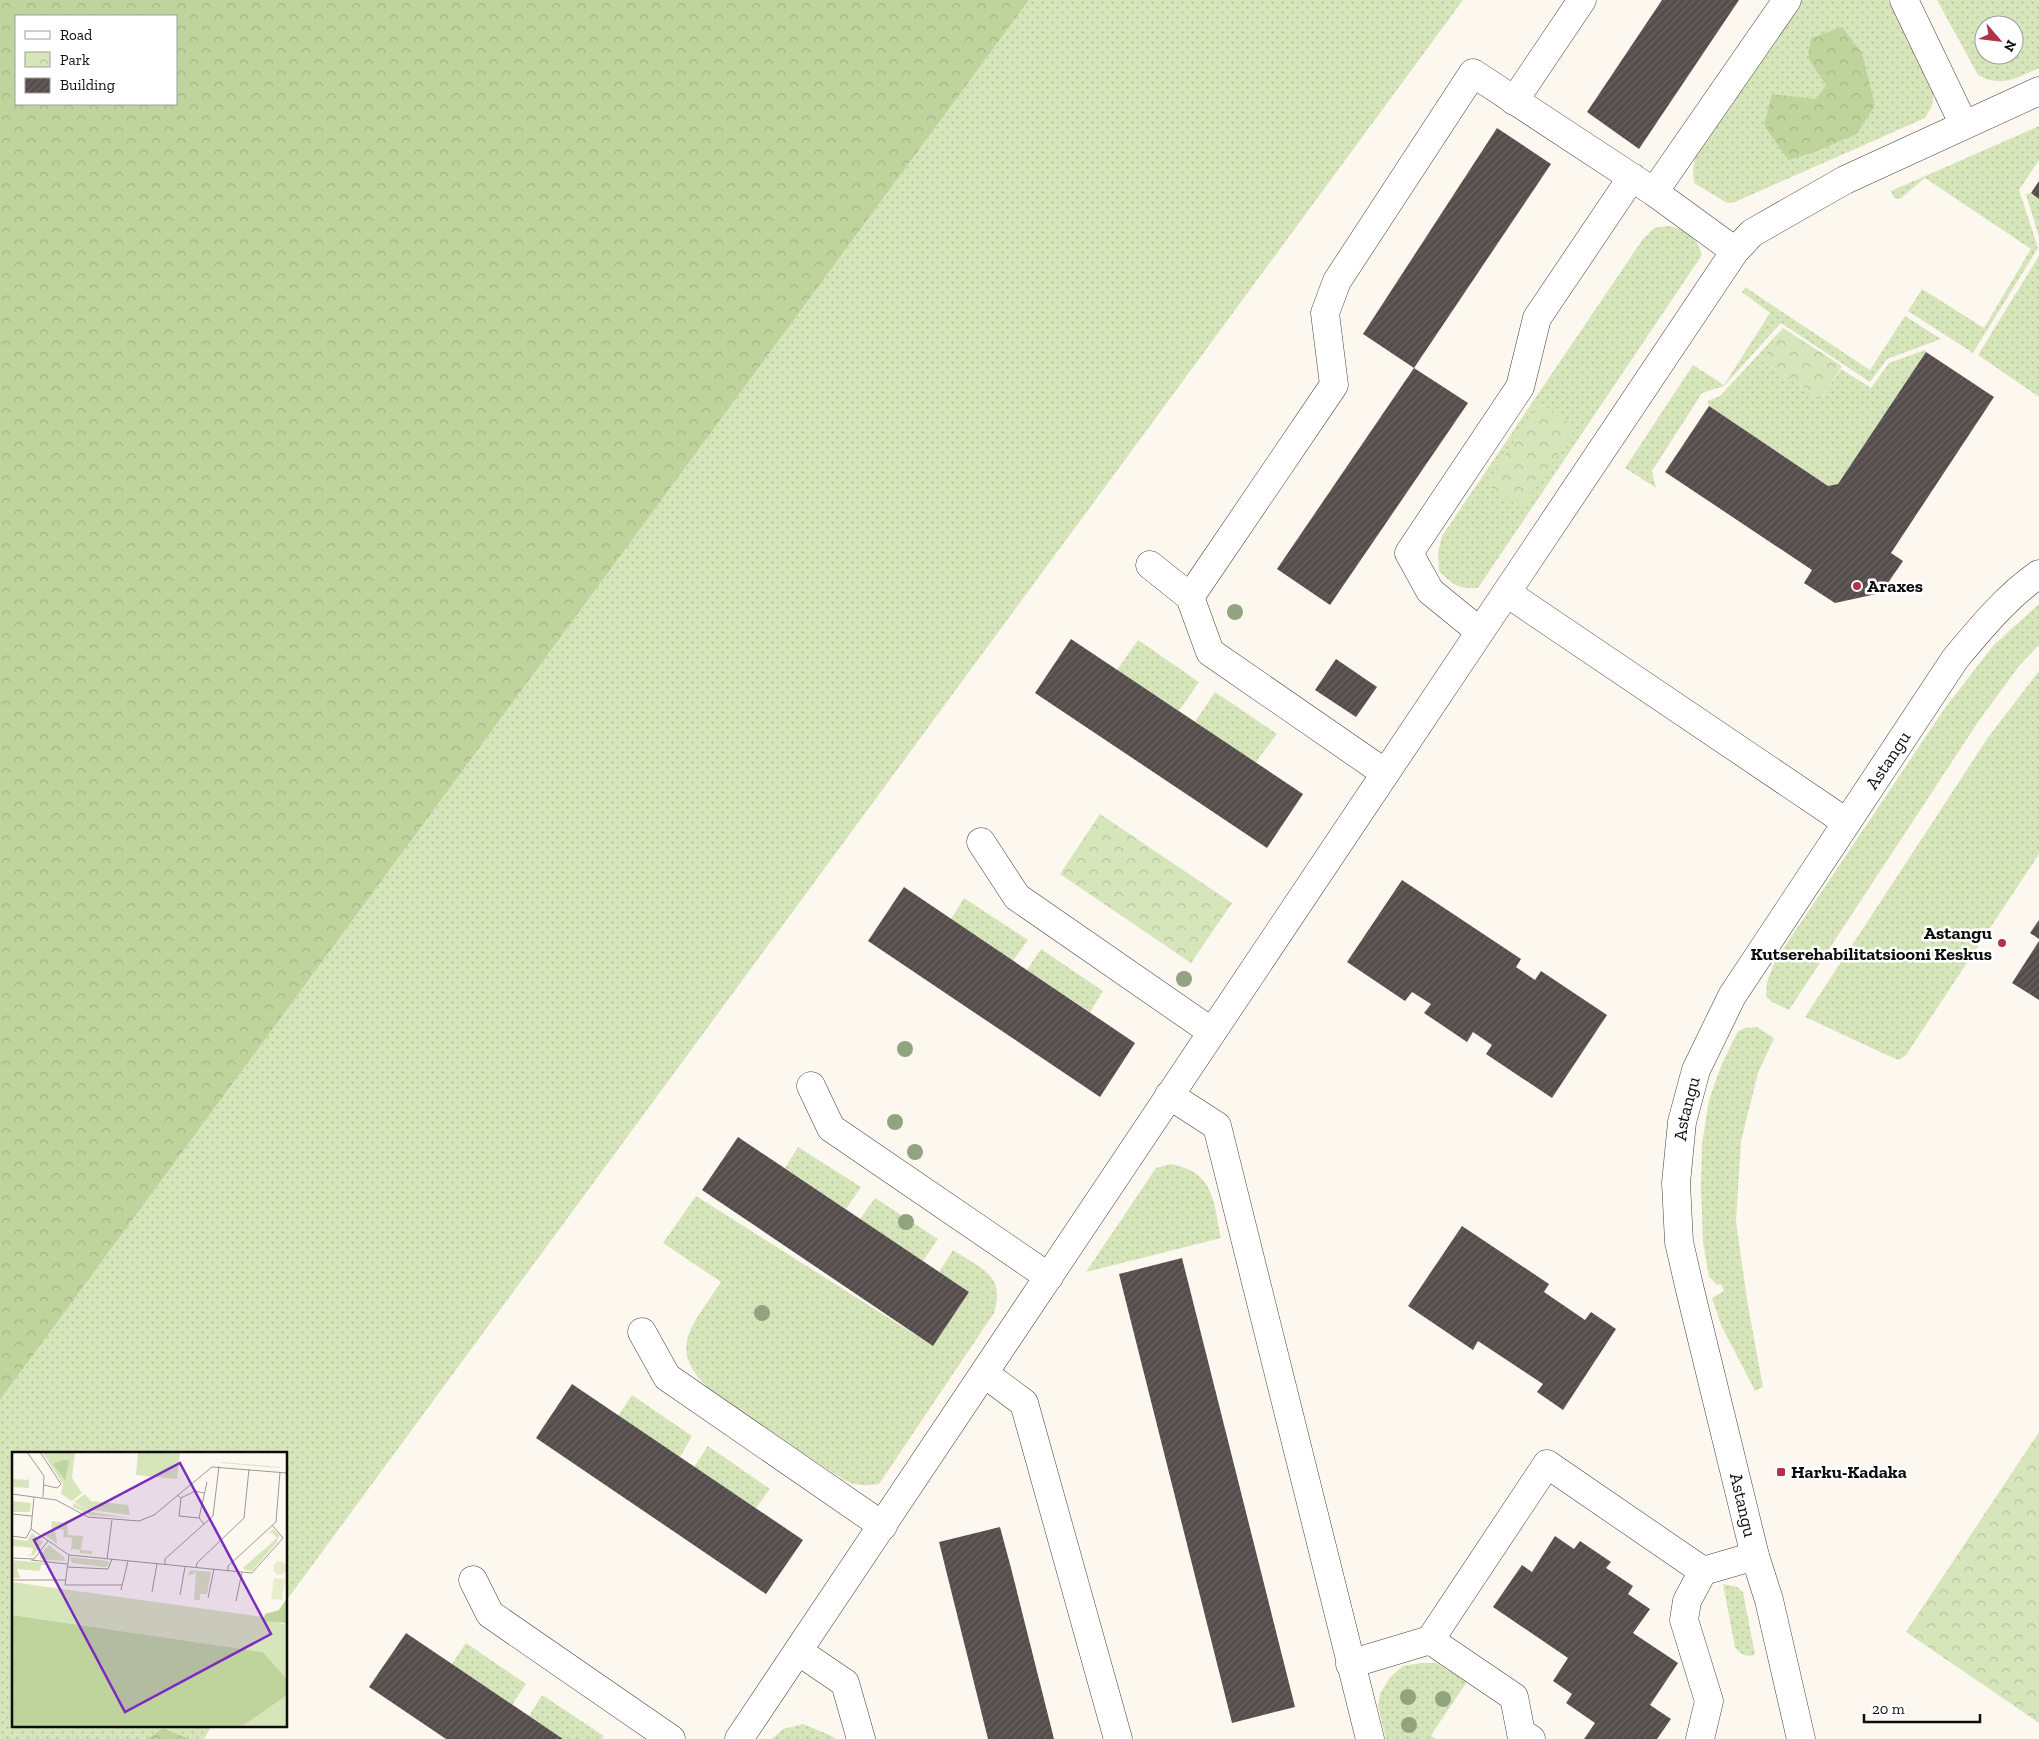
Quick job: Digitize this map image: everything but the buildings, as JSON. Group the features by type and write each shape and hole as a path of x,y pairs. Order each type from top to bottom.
{"street":[{"path":"1514,101 1582,0"},
{"path":"1654,192 1787,0"},
{"path":"1904,0 1964,125"},
{"path":"1190,596 1334,385 1325,312 1336,280 1473,73 1632,177 1735,251"},
{"path":"739,1739 1735,251 1752,234 1845,180 2039,91"},
{"path":"1480,631 1430,591 1409,553 1520,387 1537,318 1632,177"},
{"path":"1150,565 1190,596 1210,652 1385,773"},
{"name":"Astangu","path":"1801,1739 1679,1242 1676,1184 1682,1122 1696,1070 1732,996 1955,659 1986,622 2027,582 2039,574"},
{"path":"1507,593 1846,822"},
{"path":"981,842 1017,897 1212,1032"},
{"path":"811,1086 831,1128 1049,1278"},
{"path":"1169,1095 1217,1126 1370,1739"},
{"path":"642,1332 667,1377 882,1526"},
{"path":"985,1374 1024,1403 1118,1739"},
{"path":"1350,1664 1430,1640 1547,1464 1704,1571"},
{"path":"1700,1739 1709,1701 1684,1620 1687,1601 1704,1571 1755,1556"},
{"path":"473,1580 490,1614 670,1739"},
{"path":"1430,1640 1514,1697 1521,1733 1530,1739"},
{"path":"798,1651 845,1683 862,1739"}],"green space":[{"path":"0,0 1029,0 0,1400"},
{"path":"1029,0 1463,0 288,1598 288,1452 12,1452 12,1726 211,1726 204,1739 186,1739 163,1728 147,1739 0,1739 0,1400"},
{"path":"1800,0 1888,0 1934,90 1932,106 1925,118 1735,202 1727,203 1694,183 1693,169 1695,157"},
{"path":"1937,0 2039,0 2039,68 2009,80 1994,81 1978,75"},
{"path":"1842,27 1862,53 1875,105 1857,134 1814,152 1788,160 1764,125 1772,94 1816,99 1826,85 1808,58 1811,38"},
{"path":"2039,126 2039,160 2019,190 2038,248 1973,353 1908,311 1922,289 1984,328 2031,249 1925,178 1900,199 1894,198 1891,191"},
{"path":"2031,193 2039,199 2039,237 2026,194"},
{"path":"1670,226 1690,235 1697,243 1702,255 1478,588 1465,588 1452,583 1439,571 1438,552 1442,536 1643,239 1654,228"},
{"path":"2039,256 2039,397 1978,355"},
{"path":"1745,287 1870,370 1905,316 1941,339 1887,359 1870,382 1781,323 1724,386 1702,393 1652,471 1656,488 1625,468 1693,365 1724,385 1770,313 1742,292"},
{"path":"1783,328 1762,361 1821,399 1841,369 1871,388 1889,363 1925,350 1926,352 1838,484 1828,486 1709,406 1707,401 1720,396"},
{"path":"1783,328 1842,366 1821,399 1762,361"},
{"path":"1540,403 1576,427 1522,508 1486,484"},
{"path":"2039,604 2039,645 2019,666 1978,722 1789,1010 1772,1002 1766,996 1767,982 1775,961 1945,708 1993,646"},
{"path":"1138,640 1199,682 1179,711 1117,670"},
{"path":"2039,671 2039,854 1906,1055 1899,1060 1805,1017 1989,736"},
{"path":"1215,692 1277,734 1255,763 1195,722"},
{"path":"1100,814 1232,903 1191,963 1060,874"},
{"path":"964,898 1028,940 1013,961 951,919"},
{"path":"1041,949 1103,991 1090,1012 1027,970"},
{"path":"1757,1027 1774,1038 1758,1073 1741,1141 1736,1222 1748,1306 1763,1387 1755,1391 1721,1325 1712,1298 1724,1291 1721,1284 1717,1285 1709,1277 1703,1242 1701,1186 1702,1144 1709,1100 1721,1066 1738,1031"},
{"path":"798,1147 861,1187 846,1209 785,1168"},
{"path":"1170,1164 1185,1168 1204,1181 1213,1200 1221,1238 1086,1272 1156,1168"},
{"path":"696,1196 933,1346 969,1292 939,1272 953,1250 981,1268 994,1281 997,1289 997,1300 994,1313 879,1484 861,1485 844,1480 719,1398 702,1382 691,1367 687,1354 687,1341 691,1328 721,1282 663,1243"},
{"path":"875,1198 938,1239 923,1261 860,1219"},
{"path":"632,1395 692,1436 680,1457 618,1416"},
{"path":"2039,1432 2039,1723 1906,1632"},
{"path":"708,1446 770,1489 756,1508 694,1467"},
{"path":"1723,1584 1737,1587 1743,1592 1755,1655 1744,1655 1735,1647"},
{"path":"466,1643 526,1684 512,1705 452,1664"},
{"path":"1437,1663 1467,1682 1431,1735 1436,1739 1386,1739 1378,1706 1380,1694 1390,1677 1403,1666"},
{"path":"542,1695 604,1736 602,1739 563,1739 529,1716"},
{"path":"803,1724 835,1739 772,1739 783,1729"},
{"path":"163,1728 186,1738 186,1739 147,1739"}],"place":[{"name":"Araxes","path":"1857,586"},
{"name":"Astangu Kutserehabilitatsiooni Keskus","path":"2002,943"},
{"name":"Harku-Kadaka","path":"1781,1472"}]}
